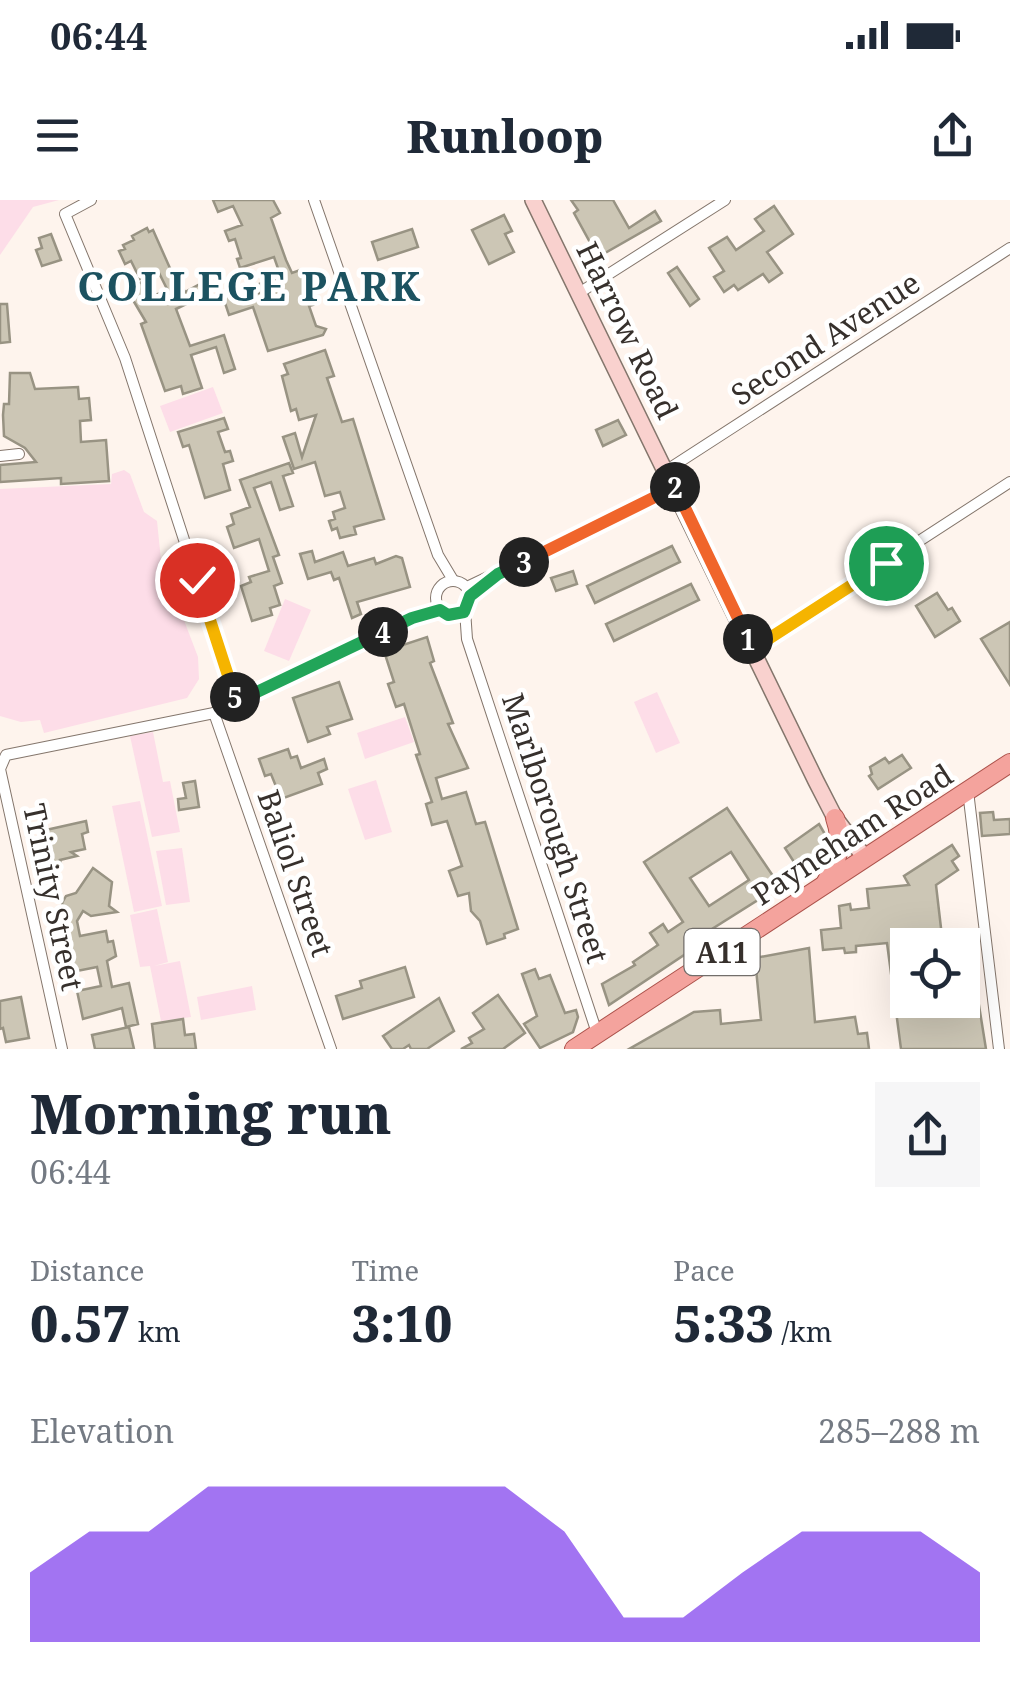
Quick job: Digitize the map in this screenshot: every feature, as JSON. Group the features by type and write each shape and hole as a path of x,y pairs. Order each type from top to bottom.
{"main road":[{"name":"Payneham Road","path":"574,1049 1010,764"},
{"path":"825,884 841,849 835,818"}],"street":[{"path":"91,200 65,214 125,358 236,702"},
{"path":"314,200 448,582 442,608"},
{"name":"Harrow Road","path":"533,200 835,818 865,858"},
{"path":"579,293 724,200"},
{"name":"Second Avenue","path":"667,470 1010,248"},
{"path":"0,456 19,454"},
{"path":"753,649 1010,482"},
{"path":"214,713 412,618 442,608 465,610 469,592 498,574 675,487"},
{"path":"448,582 469,592"},
{"name":"Marlborough Street","path":"442,608 467,639"},
{"name":"Marlborough Street","path":"465,610 467,639 597,1033"},
{"name":"Trinity Street","path":"62,1049 0,769 4,757 18,750 214,713"},
{"name":"Baliol Street","path":"214,713 331,1049"},
{"path":"968,791 999,1049"}],"shaded area":[{"path":"0,200 59,200 33,207 0,255"},
{"path":"213,387 223,413 170,432 160,406"},
{"path":"124,470 130,474 144,512 157,521 161,560 198,657 199,679 187,698 44,733 40,720 21,722 0,716 0,489 111,484 112,474"},
{"path":"285,599 311,610 289,661 264,651"},
{"path":"657,692 680,743 656,753 634,702"},
{"path":"405,717 414,742 365,759 357,733"},
{"path":"153,732 163,782 170,781 180,832 152,837 130,736"},
{"path":"376,780 392,832 365,840 348,789"},
{"path":"140,801 162,906 134,912 112,806"},
{"path":"182,848 190,902 166,905 156,851"},
{"path":"157,909 168,962 154,966 180,961 191,1017 161,1021 150,966 140,967 130,915"},
{"path":"252,986 256,1010 201,1020 197,997"}],"building":[{"path":"213,200 273,200 280,213 271,218 286,260 292,273 300,270 316,326 326,329 323,335 268,351 253,307 229,315 222,294 237,289 240,299 262,292 259,284 281,277 274,257 240,268 235,239 229,241 225,231 242,225 233,206 218,212"},
{"path":"571,200 613,200 629,228 655,211 661,221 598,257"},
{"path":"774,206 793,234 767,252 782,273 769,282 763,274 738,290 734,285 724,292 714,277 724,271 709,248 727,237 736,250 764,231 755,219"},
{"path":"504,215 512,231 505,234 514,252 489,264 472,230"},
{"path":"147,228 149,232 153,230 177,284 180,282 185,292 200,284 205,295 176,309 190,346 224,335 235,369 224,373 216,347 191,355 202,388 183,394 181,386 165,391 141,324 146,322 127,290 142,282 150,298 167,289 158,271 140,279 131,261 125,264 119,251 134,240 132,236"},
{"path":"412,229 418,247 378,260 372,242"},
{"path":"51,234 61,260 42,266 36,250 42,248 39,238"},
{"path":"677,267 699,299 690,306 668,273"},
{"path":"0,304 7,304 10,342 0,343"},
{"path":"325,350 334,376 327,378 342,422 353,419 384,519 354,527 356,534 340,538 329,521 335,519 333,512 345,508 340,492 325,496 315,462 294,469 283,437 295,433 302,457 316,415 299,420 296,409 291,411 282,376 288,374 284,364"},
{"path":"10,373 30,373 35,389 78,387 79,399 89,398 91,420 80,421 81,442 106,440 109,481 61,484 61,478 0,482 0,465 36,462 25,448 4,436 4,404 9,404"},
{"path":"224,418 228,429 218,432 233,461 223,464 230,490 205,498 189,445 183,447 178,432"},
{"path":"618,420 626,435 603,446 596,430"},
{"path":"289,463 293,473 283,476 293,506 280,510 271,482 254,488 279,555 273,557 282,583 274,586 280,605 270,608 272,615 252,621 241,586 251,582 249,577 269,571 259,539 234,548 227,527 234,524 231,514 250,507 240,480"},
{"path":"672,546 680,562 595,603 587,586"},
{"path":"312,551 315,562 343,552 348,566 374,558 376,564 396,556 402,558 410,587 357,602 361,614 352,618 339,578 334,580 331,572 308,579 300,554"},
{"path":"573,571 577,584 556,591 551,578"},
{"path":"691,584 699,600 614,641 606,624"},
{"path":"937,593 960,621 935,637 916,606"},
{"path":"1010,622 1010,685 981,639"},
{"path":"427,637 434,661 430,663 453,723 448,724 468,768 436,778 442,799 466,792 476,824 485,822 518,929 487,944 480,921 471,911 469,893 458,896 449,871 462,866 447,821 432,825 426,804 432,802 416,755 420,754 404,704 396,707 388,684 394,682 383,648"},
{"path":"339,682 352,719 327,727 330,734 308,742 293,698"},
{"path":"288,749 291,758 297,756 301,768 324,759 327,769 318,773 322,784 281,799 271,774 265,776 259,759"},
{"path":"902,755 911,768 878,789 869,776 870,767 885,758 889,763"},
{"path":"195,781 199,807 179,810 178,799 186,798 183,783"},
{"path":"727,808 775,879 757,891 761,898 693,941 696,947 609,1005 602,984 635,965 633,962 658,945 650,933 663,924 668,932 683,922 644,862","holes":["731,852 749,880 709,906 690,878"]},
{"path":"993,812 994,820 1010,819 1010,834 982,836 980,813"},
{"path":"86,821 88,832 82,834 85,849 71,852 77,856 60,860 61,864 48,862 46,856 51,849 46,830"},
{"path":"819,824 826,836 827,843 819,848 824,856 817,867 803,876 785,848"},
{"path":"952,845 959,856 952,861 958,870 936,885 941,928 890,928 890,966 887,943 856,946 856,952 845,953 844,948 823,950 821,930 841,928 839,906 850,904 851,910 869,908 867,889 909,885 904,876"},
{"path":"93,868 112,882 109,906 117,912 91,916 83,911 77,921 80,936 106,931 108,942 113,941 116,956 107,961 112,987 129,983 138,1024 126,1027 122,1008 83,1019 77,991 101,986 97,967 72,972 67,969 67,925 62,903 66,896 76,893"},
{"path":"809,948 815,1022 855,1017 858,1034 867,1033 869,1049 629,1049 694,1012 720,1010 721,1024 761,1020 755,958"},
{"path":"405,967 414,997 343,1019 336,996 362,988 360,981"},
{"path":"535,969 539,979 550,975 565,1013 576,1010 578,1017 573,1032 540,1048 524,1024 537,1016 522,974"},
{"path":"498,995 525,1033 503,1049 461,1049 472,1043 469,1038 484,1029 473,1013"},
{"path":"21,997 29,1038 6,1042 3,1028 0,1029 0,1001"},
{"path":"439,998 454,1031 427,1049 411,1049 409,1045 392,1049 383,1036"},
{"path":"980,1012 986,1049 901,1049 897,1018 980,1018"},
{"path":"183,1019 185,1035 194,1034 196,1049 155,1049 152,1024"},
{"path":"129,1027 134,1049 95,1049 92,1035"}],"district":[{"name":"COLLEGE PARK","path":"250,285"}],"route":[{"path":"197,580 236,702 412,618 440,610 448,615 464,612 470,596 498,574 675,487 753,649 886,563"}]}
